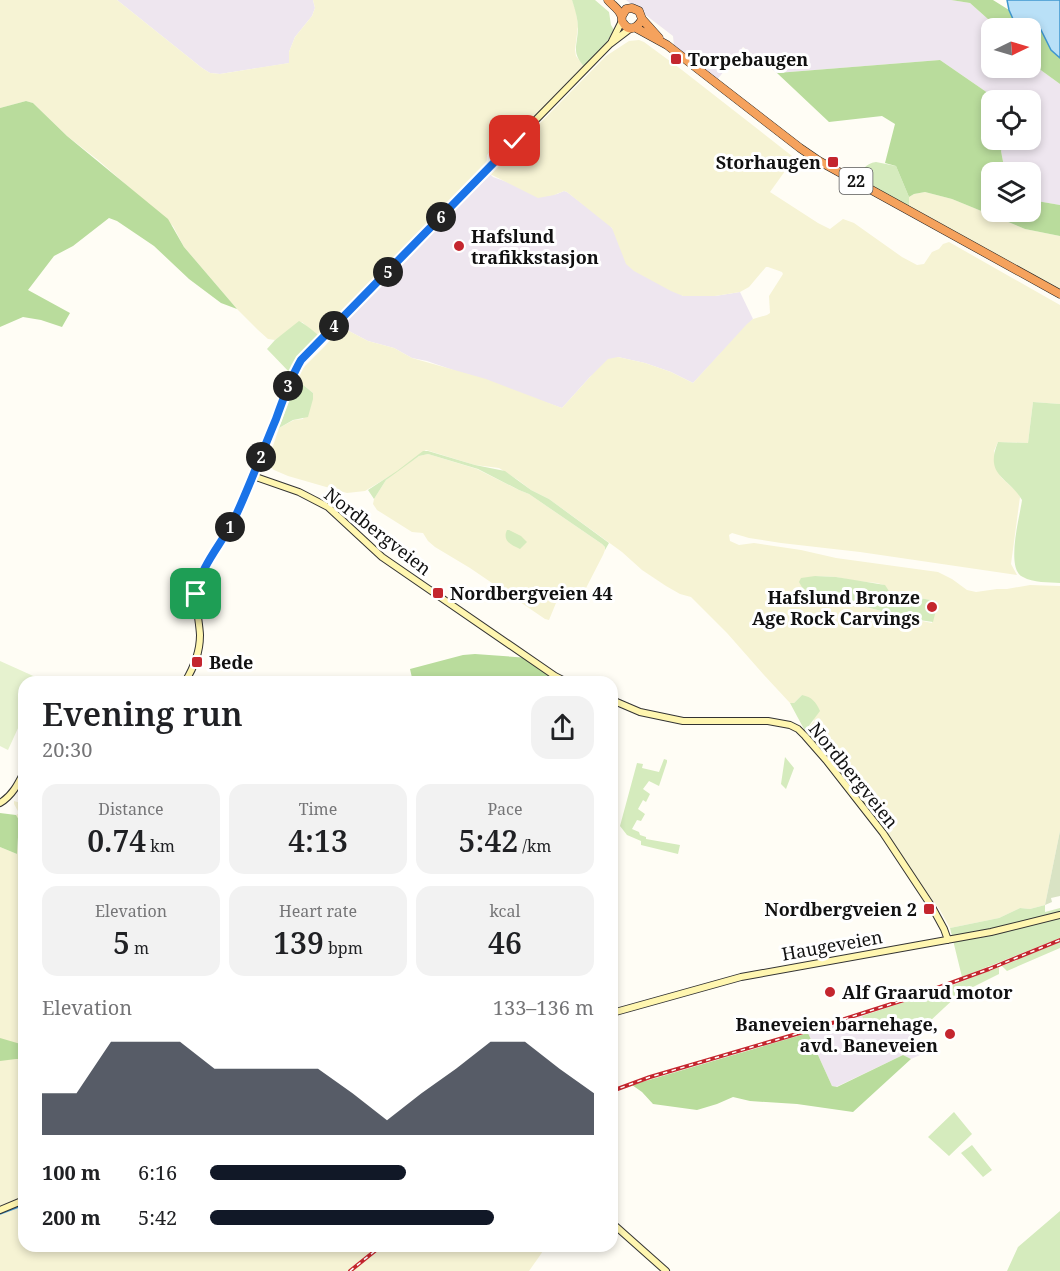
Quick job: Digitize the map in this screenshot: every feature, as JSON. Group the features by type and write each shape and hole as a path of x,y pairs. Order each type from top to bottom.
{"highway":[{"name":"22","path":"608,0 626,26 667,45"},
{"name":"22","path":"613,0 639,11 642,19 667,45 800,148 1060,294"},
{"path":"622,19 624,11 629,8"},
{"path":"633,28 640,24 642,19"}],"street":[{"path":"610,44 622,19"},
{"path":"188,676 199,650 200,635 196,594 199,580 206,564 232,524 292,375 301,360 610,44 633,28"},
{"name":"Nordbergveien","path":"253,476 299,492 328,507 382,557 555,676"},
{"name":"Nordbergveien","path":"618,703 640,712 683,721 768,722 790,725 798,729 883,833 932,907 948,940"},
{"path":"0,803 14,791 18,783"},
{"name":"Haugeveien","path":"618,1011 741,976 1001,930 1060,915"},
{"path":"0,1209 18,1202"},
{"path":"618,1228 666,1271"}],"shaded area":[{"path":"0,0 117,0 202,68 210,73 220,74 289,63 289,52 295,37 312,16 315,8 313,0 572,0 578,26 576,56 586,69 515,141 495,145 487,155 486,170 322,338 302,322 275,340 268,339 237,309 184,247 173,226 67,136 33,103 26,101 0,108"},
{"path":"117,0 313,0 315,8 312,16 295,37 289,52 290,63 220,74 210,73 202,68"},
{"path":"626,0 951,0 970,3 987,18 981,18 981,78 1041,78 1041,70 1060,84 1060,205 1041,202 1041,162 1003,162 1001,151 1041,150 1041,90 984,90 940,60 777,73 743,47 717,80 674,46 673,36"},
{"path":"629,41 644,42 792,156 793,160 770,192 818,223 830,229 843,219 854,223 917,265 924,264 932,252 949,242 1060,305 1060,404 1033,402 1028,443 998,442 994,451 1001,477 1020,497 1011,564 1017,575 781,543 732,533 729,535 730,541 739,545 754,543 836,558 938,572 967,590 976,592 1030,585 1060,586 1060,831 1045,905 1030,909 1020,908 999,918 950,928 884,830 805,731 814,721 802,695 794,703 790,703 691,597 680,594 642,570 622,552 549,499 531,490 499,468 475,465 426,450 410,462 419,456 428,454 477,469 529,494 605,547 585,590 577,599 562,600 556,603 549,620 435,547 423,533 412,532 377,510 373,504 374,499 386,480 393,474 365,491 347,493 288,476 267,464 279,428 294,420 303,419 313,393 298,378 301,370 343,325 347,330 368,341 394,348 412,358 486,379 562,408 608,359 618,357 671,372 693,383 747,324 753,319 770,313 769,296 783,274 782,272 766,267 749,287 740,292 715,296 683,296 634,271 626,264 612,228 567,192 538,198 490,174 606,56","holes":["815,576 877,583 884,585 892,593 936,601 932,623 803,589"]},
{"path":"490,174 546,196 567,192 609,224 683,296 715,296 740,292 753,319 693,383 671,372 618,357 590,377 562,408 427,361 412,358 394,348 368,341 347,330 343,325"},
{"path":"925,192 952,199 981,211 981,222 1008,222 1025,229 1060,236 1060,294 909,210 909,197"},
{"path":"14,801 18,802 18,811"},
{"path":"18,838 18,1252 542,1252 529,1271 0,1271 0,847 17,854"},
{"path":"862,1016 870,1033 900,1022 914,1036 920,1055 911,1059 903,1055 836,1087 832,1086 808,1033"}],"green space":[{"path":"572,0 595,0 609,12 614,30 598,57 586,69 577,54 578,25"},
{"path":"951,0 993,0 1009,10 1013,18 987,18 970,3"},
{"path":"1041,30 1051,50 1060,58 1060,84 1041,70"},
{"path":"940,60 984,90 981,90 981,150 1001,150 1003,162 981,162 981,211 952,199 925,192 909,197 896,166 885,163 895,124 882,116 829,122 777,73"},
{"path":"26,101 33,103 67,136 168,219 184,247 237,309 221,303 189,279 154,246 109,218 73,246 54,256 28,290 70,313 62,327 23,317 0,327 0,108"},
{"path":"876,162 896,166 909,197 909,210 856,181 866,166"},
{"path":"1041,202 1060,205 1060,236 1025,229 1008,222 1041,222"},
{"path":"299,321 322,338 292,375 267,349"},
{"path":"298,378 313,393 308,417 293,420 279,428"},
{"path":"1033,402 1060,404 1060,583 1031,580 1018,572 1014,553 1022,500 1000,475 994,462 998,442 1028,443"},
{"path":"423,451 505,471 531,490 549,499 609,543 605,550 602,544 529,494 478,469 428,454 419,456 386,480 374,499 368,490"},
{"path":"507,530 521,536 527,542 520,549 513,546 507,540"},
{"path":"815,576 885,585 892,593 936,601 933,622 912,619 803,589 799,582 801,578"},
{"path":"463,655 529,658 558,676 412,676 410,669"},
{"path":"0,661 33,676 18,676 18,728 8,750 0,746"},
{"path":"802,695 813,700 820,711 805,731 790,703 794,703"},
{"path":"785,757 794,768 786,789 781,784"},
{"path":"664,759 667,762 659,786 649,781 643,789 650,794 646,802 643,800 638,809 645,814 641,821 637,820 632,829 646,839 680,845 678,854 641,845 641,841 627,835 620,826 637,763 643,764 642,768 659,772"},
{"path":"0,813 16,815 18,818 17,854 0,847"},
{"path":"1060,831 1060,896 1051,898 1052,902 1045,905"},
{"path":"1045,905 1045,912 1060,908 1060,938 962,977 950,928 999,918 1020,908 1030,909"},
{"path":"1060,942 1060,948 1007,971 1002,966"},
{"path":"999,967 999,974 959,994 914,1036 900,1022 869,1033 862,1016 935,992"},
{"path":"808,1033 832,1086 837,1087 903,1055 911,1059 853,1112 797,1104 750,1101 733,1097 697,1110 653,1104 632,1085"},
{"path":"0,1038 18,1043 18,1059 0,1061"},
{"path":"954,1112 972,1134 949,1156 928,1137"},
{"path":"972,1145 992,1170 983,1177 961,1153"},
{"path":"1060,1211 1060,1271 1007,1271 1018,1247"}],"water":[{"path":"1007,0 1060,0 1060,58 1051,50 1041,30 1041,18 1013,18"}],"waterway":[{"path":"0,1214 18,1207"}],"railway":[{"path":"618,1089 907,999 1060,940"},
{"path":"350,1271 374,1252"}],"place":[{"name":"Torpebaugen","path":"676,59"},
{"name":"Storhaugen","path":"833,162"},
{"name":"Hafslund trafikkstasjon","path":"459,246"},
{"name":"Nordbergveien 44","path":"438,593"},
{"name":"Hafslund Bronze Age Rock Carvings","path":"932,607"},
{"name":"Bede","path":"197,662"},
{"name":"Nordbergveien 2","path":"929,909"},
{"name":"Alf Graarud motor","path":"830,992"},
{"name":"Baneveien barnehage, avd. Baneveien","path":"950,1034"}],"route":[{"path":"196,594 206,564 237,515 292,375 301,360 515,141"}]}
